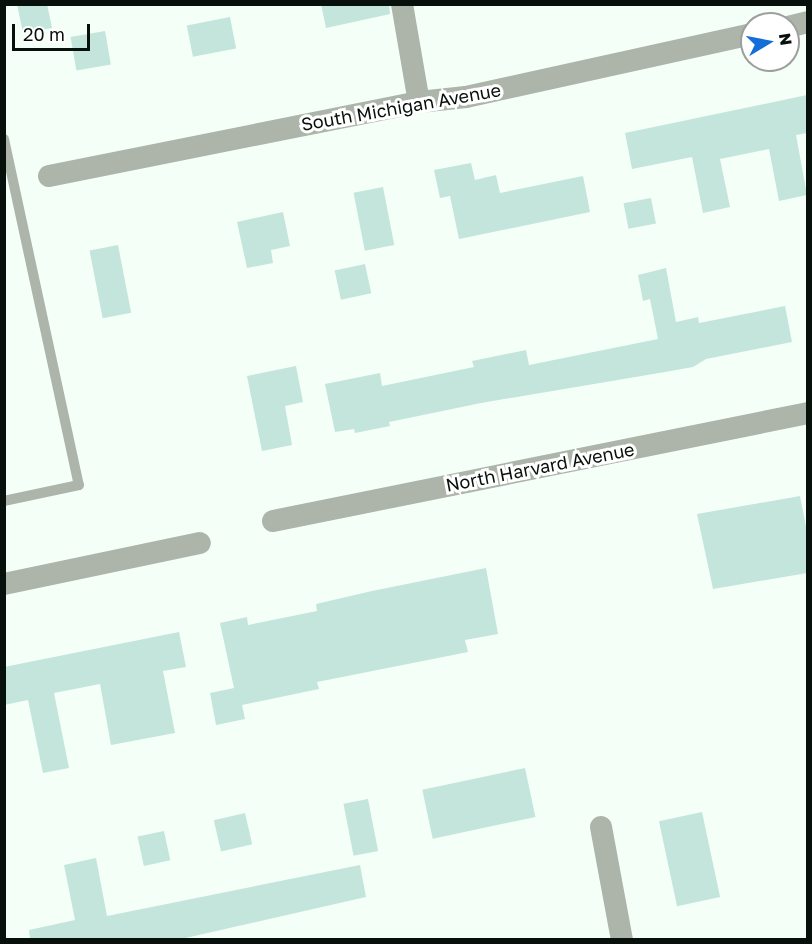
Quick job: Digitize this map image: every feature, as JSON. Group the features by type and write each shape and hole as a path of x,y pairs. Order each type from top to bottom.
{"street":[{"path":"402,4 419,102"},
{"name":"South Michigan Avenue","path":"50,176 419,102 466,97 740,37"},
{"name":"North Harvard Avenue","path":"273,521 807,413"},
{"path":"4,584 200,543"},
{"path":"601,827 622,939"}],"lane":[{"path":"4,139 79,485 4,501"}],"building":[{"path":"17,4 47,4 52,28 23,33"},
{"path":"321,4 389,4 390,14 326,28"},
{"path":"230,17 236,48 193,57 187,25"},
{"path":"105,31 111,64 76,71 71,37"},
{"path":"807,95 807,133 796,135 807,195 779,201 769,149 720,159 730,207 703,213 692,157 632,169 625,133"},
{"path":"471,163 475,180 496,175 500,193 583,176 590,212 459,239 450,196 440,198 434,170"},
{"path":"383,187 394,245 365,251 354,193"},
{"path":"651,198 656,224 628,229 624,203"},
{"path":"283,212 290,246 271,250 273,263 247,268 237,222"},
{"path":"118,245 131,313 103,318 90,251"},
{"path":"365,264 371,293 341,300 335,270"},
{"path":"666,268 676,322 698,317 699,323 785,306 792,342 706,359 693,367 481,403 389,422 390,426 355,433 354,429 335,432 325,384 380,373 382,386 474,367 472,361 526,350 529,365 658,339 650,299 643,301 638,275"},
{"path":"296,366 303,402 285,406 292,445 262,451 247,376"},
{"path":"800,496 807,532 807,573 713,589 697,514"},
{"path":"486,568 498,634 465,640 468,652 317,682 319,689 242,705 245,719 216,725 210,693 234,688 220,623 247,617 248,625 317,611 316,604"},
{"path":"179,632 186,667 163,671 175,733 111,745 100,684 54,693 69,768 43,773 28,700 4,705 4,667"},
{"path":"525,768 535,817 433,839 422,790"},
{"path":"368,799 378,851 354,856 343,804"},
{"path":"702,812 720,897 677,906 659,821"},
{"path":"245,813 252,844 221,851 214,820"},
{"path":"164,831 170,860 144,866 138,837"},
{"path":"96,858 107,916 360,865 366,897 181,939 30,939 29,930 75,920 64,865"}]}
